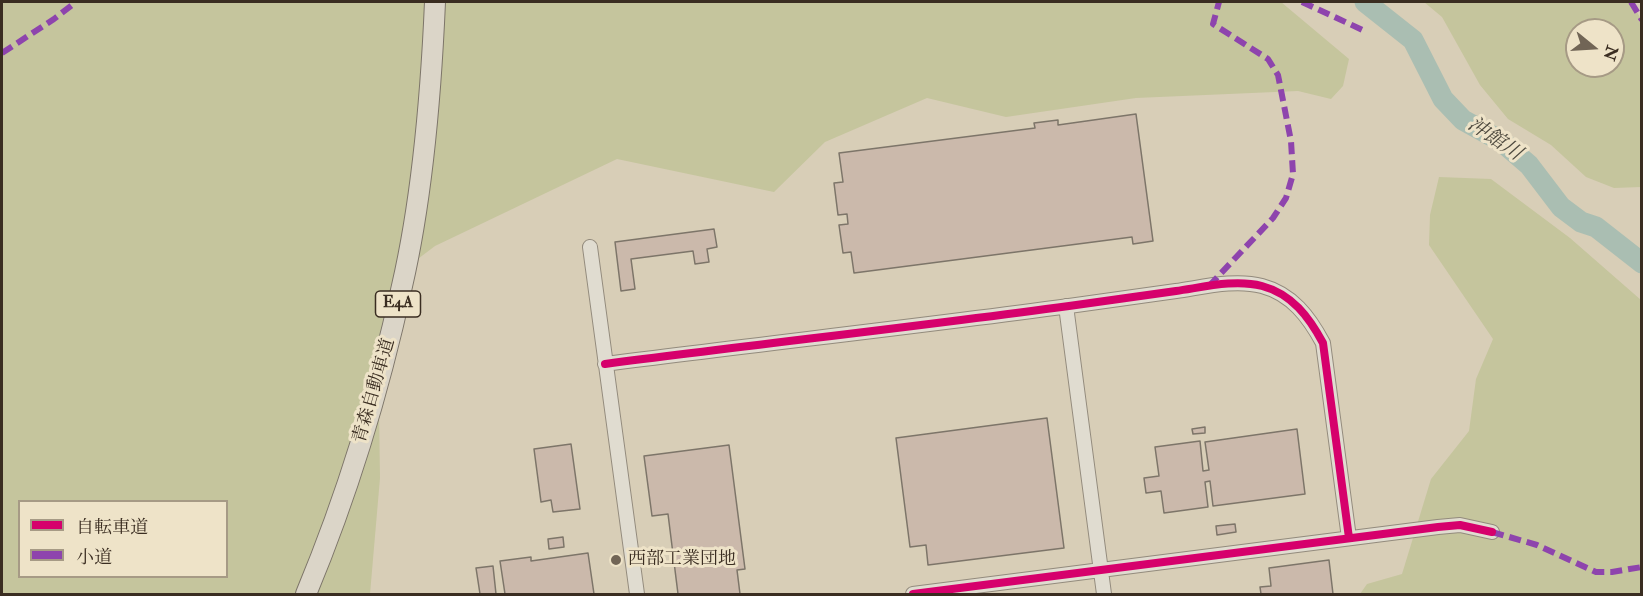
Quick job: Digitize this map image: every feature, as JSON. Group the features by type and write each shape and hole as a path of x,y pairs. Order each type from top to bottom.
{"highway":[{"name":"青森自動車道","path":"306,594 352,470 403,285 427,119 435,2"}],"street":[{"path":"590,247 637,594"},
{"path":"605,364 1243,283 1263,286 1281,294 1299,307 1313,324 1323,343 1349,538"},
{"path":"1066,306 1104,594"},
{"path":"913,594 1460,525 1492,532"}],"green space":[{"path":"2,2 1281,2 1349,59 1343,86 1331,99 1298,91 1136,98 1006,117 927,98 825,142 774,192 617,159 435,246 402,271 383,318 379,410 380,478 370,594 2,594"},
{"path":"1424,2 1631,2 1641,19 1641,187 1614,188 1586,177 1551,145 1508,119 1480,85 1442,17"},
{"path":"1439,177 1491,179 1570,238 1641,300 1641,594 1360,594 1367,584 1402,574 1431,479 1469,431 1476,379 1493,339 1429,245 1430,215"}],"building":[{"path":"1136,114 1153,241 1133,244 1132,237 854,273 851,252 843,253 839,225 848,224 847,214 838,215 834,183 843,182 839,153 1035,128 1034,123 1058,120 1058,125"},
{"path":"714,229 717,247 707,249 709,262 695,264 693,251 631,259 635,289 621,291 615,242"},
{"path":"1047,418 1064,548 928,565 926,545 910,547 896,438"},
{"path":"1205,427 1205,433 1193,434 1192,429"},
{"path":"1297,429 1305,494 1213,506 1210,481 1205,482 1208,507 1164,513 1161,491 1146,493 1144,478 1159,476 1155,447 1200,441 1203,471 1209,470 1205,442"},
{"path":"571,444 580,509 553,512 551,500 541,502 534,449"},
{"path":"729,445 745,569 737,570 740,594 678,594 668,514 652,516 644,456"},
{"path":"1235,524 1236,532 1217,535 1216,526"},
{"path":"563,537 564,547 549,549 548,539"},
{"path":"588,553 594,594 505,594 500,561 531,557 531,561"},
{"path":"1329,560 1333,594 1261,594 1260,587 1271,586 1269,568"},
{"path":"493,566 496,594 480,594 476,568"}],"waterway":[{"name":"沖館川","path":"1365,2 1413,40 1443,99 1463,120 1501,141 1529,165 1561,207 1581,222 1596,227 1642,263"}],"marked path":[{"path":"2,53 76,2"},
{"path":"1209,286 1273,218 1286,198 1293,174 1291,141 1278,75 1268,59 1213,24 1219,2"},
{"path":"1302,2 1367,32"},
{"path":"1631,2 1642,20"},
{"path":"1492,532 1537,545 1596,572 1642,567"}],"cycle path":[{"path":"605,364 1011,314 1219,284 1241,283 1262,286 1291,301 1312,324 1323,343 1349,538"},
{"path":"913,594 1438,527 1460,525 1492,532"}],"place":[{"name":"西部工業団地","path":"616,560"}]}
